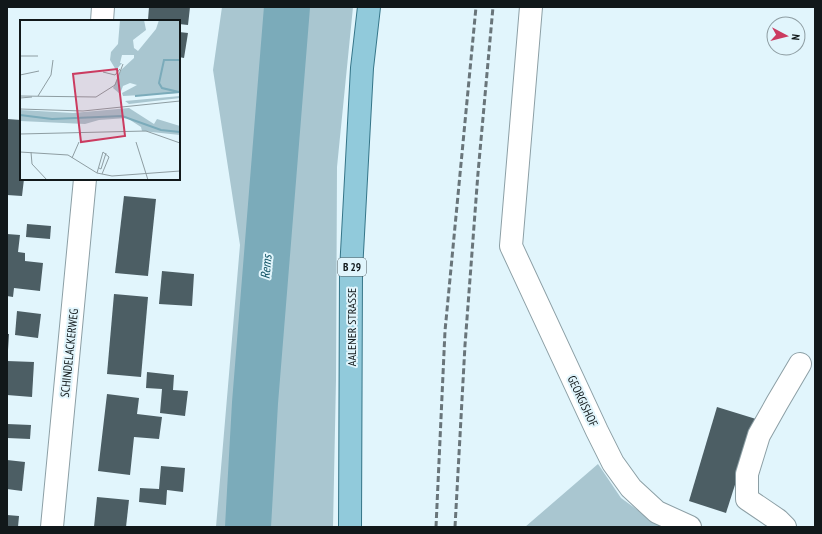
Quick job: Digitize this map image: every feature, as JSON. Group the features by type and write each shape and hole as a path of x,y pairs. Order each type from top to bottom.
{"main road":[{"name":"AALENER STRASSE","path":"350,527 351,271 362,68 369,7"}],"street":[{"path":"102,20 103,7"},
{"name":"GEORGISHOF","path":"532,7 511,246 613,463 631,488 656,512 690,527"},
{"name":"SCHINDELACKERWEG","path":"52,527 85,180"},
{"path":"785,527 778,520 747,499 747,474 759,435 776,403 800,364"}],"shaded area":[{"path":"222,7 353,7 337,167 336,380 333,527 216,527 240,245 213,70"},
{"path":"598,464 621,498 650,519 665,527 525,527"}],"building":[{"path":"149,7 190,7 188,25 180,24 180,20 148,20"},
{"path":"180,32 188,33 184,58 180,57"},
{"path":"7,119 20,120 20,180 24,180 22,196 7,195"},
{"path":"124,196 156,199 148,276 115,273"},
{"path":"27,224 51,226 50,239 26,237"},
{"path":"7,234 20,235 18,252 25,253 25,261 43,263 40,291 14,288 13,297 7,296"},
{"path":"162,271 194,274 192,306 159,304"},
{"path":"114,294 148,297 141,377 107,374"},
{"path":"17,311 41,314 38,338 15,335"},
{"path":"7,334 9,334 8,350 7,350"},
{"path":"7,361 34,362 32,397 7,395"},
{"path":"147,372 174,375 173,390 188,391 185,416 160,413 162,389 146,388"},
{"path":"107,394 139,398 137,414 162,417 159,439 134,437 130,475 98,471"},
{"path":"717,407 756,419 726,513 689,501"},
{"path":"7,424 31,425 30,439 7,438"},
{"path":"7,460 25,462 22,491 7,489"},
{"path":"161,466 185,468 183,492 167,490 166,505 139,502 140,488 159,489"},
{"path":"97,497 129,500 126,527 94,527"},
{"path":"7,515 19,516 18,527 7,527"}],"waterway":[{"name":"Rems","path":"248,527 255,403 287,7"}],"railway":[{"path":"436,527 445,331 476,7"},
{"path":"455,527 465,345 478,173 493,7"}]}
